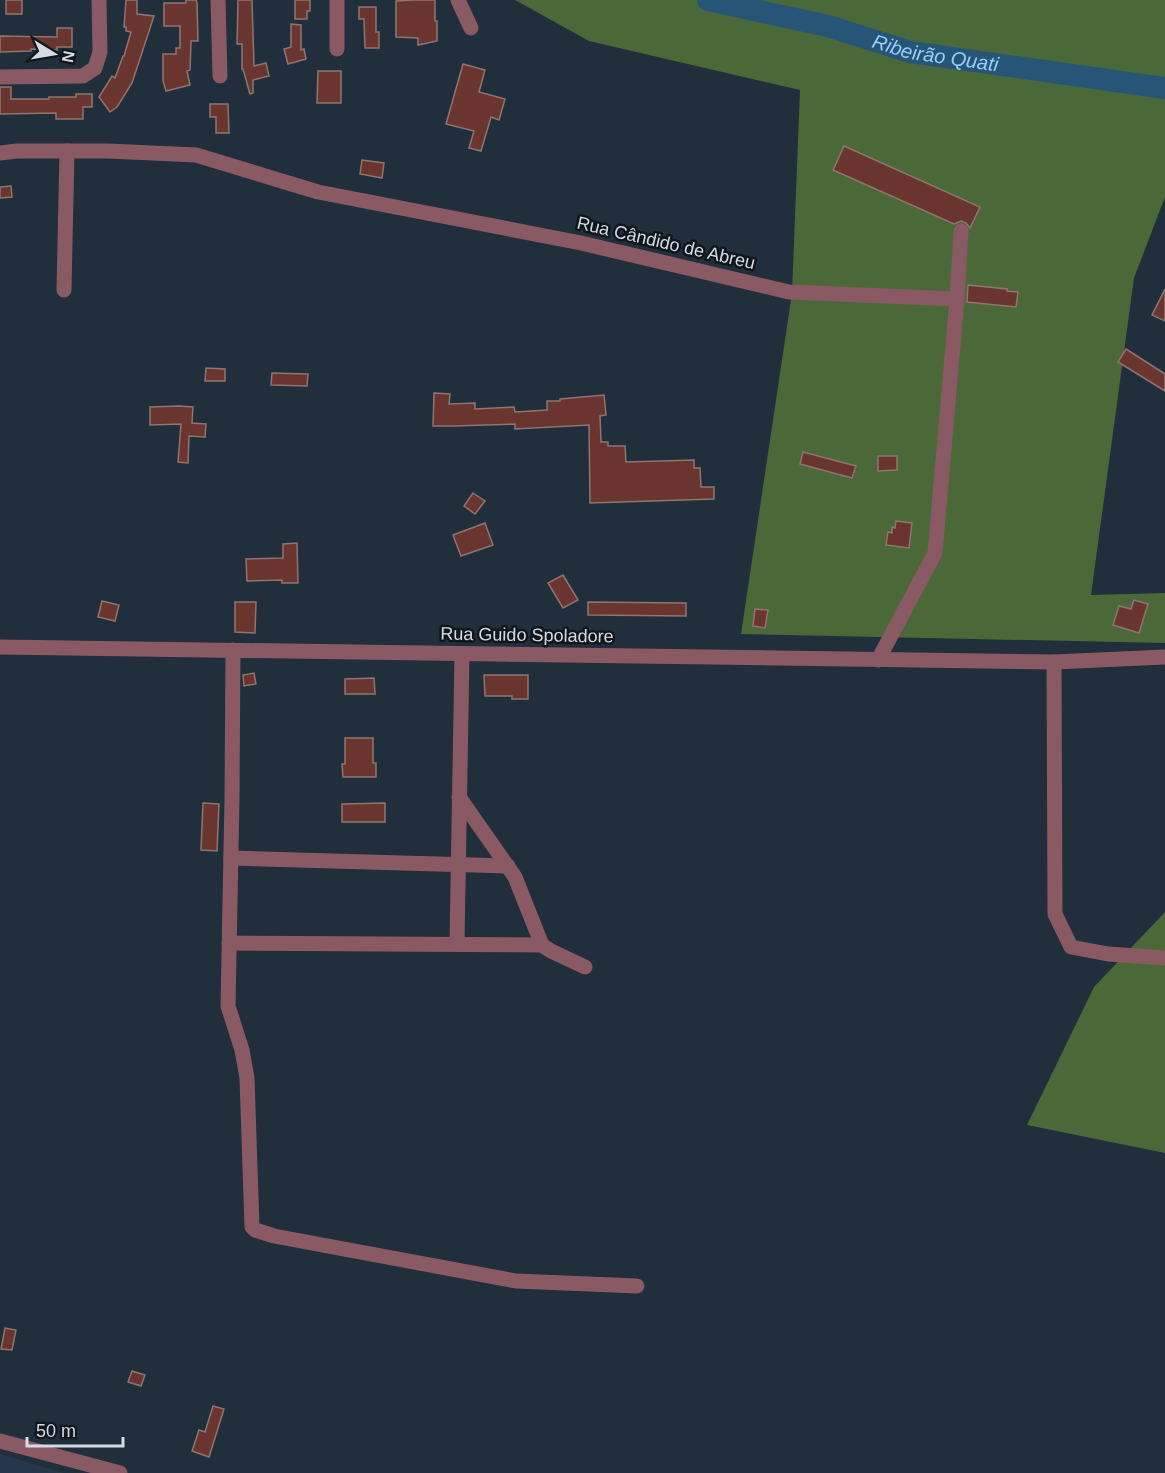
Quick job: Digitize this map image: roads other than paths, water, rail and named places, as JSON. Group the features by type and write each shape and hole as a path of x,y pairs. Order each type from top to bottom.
{"street":[{"path":"0,77 83,76 95,68 100,52 99,0"},
{"path":"218,0 220,76"},
{"path":"337,0 337,49"},
{"path":"458,0 471,28"},
{"path":"64,290 67,151"},
{"name":"Rua Cândido de Abreu","path":"0,153 108,151 196,155 318,192 581,243 789,292 957,300"},
{"path":"878,660 935,553 961,231"},
{"name":"Rua Guido Spoladore","path":"0,647 1054,662 1165,657"},
{"path":"233,650 228,1006 242,1050 247,1078 252,1227 274,1236 516,1281 637,1286"},
{"path":"457,944 462,654"},
{"path":"1054,662 1055,914 1071,947 1108,954 1165,958"},
{"path":"459,797 516,877 542,945"},
{"path":"231,858 507,866"},
{"path":"229,943 542,945 585,967"},
{"path":"0,1441 82,1469 120,1473"}],"waterway":[{"name":"Ribeirão Quati","path":"708,0 828,26 910,52 1165,88"}]}
